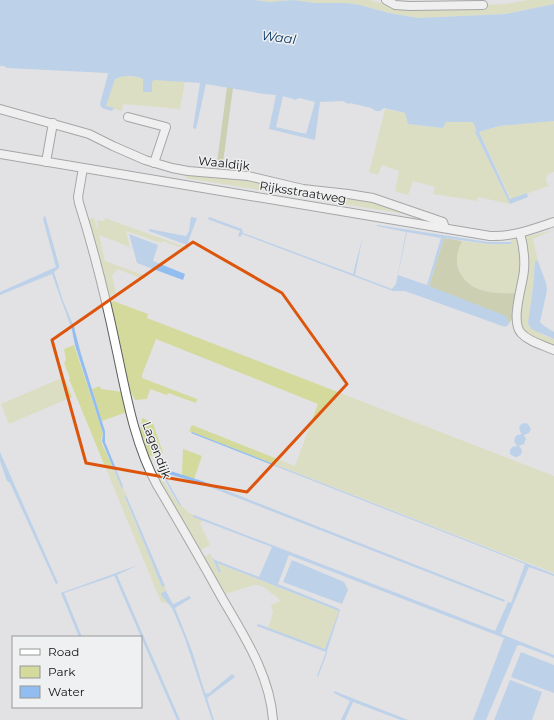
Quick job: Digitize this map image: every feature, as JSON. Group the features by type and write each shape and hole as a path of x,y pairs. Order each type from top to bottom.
{"street":[{"path":"386,0 395,5 410,6 484,6"},
{"name":"Waaldijk","path":"0,108 89,134 154,163 188,171 248,176 303,189 373,198 443,222 445,228"},
{"path":"128,117 166,127 154,163"},
{"path":"46,162 53,123"},
{"name":"Rijksstraatweg","path":"0,154 490,236 508,236 554,222"},
{"name":"Lagendijk","path":"83,168 78,197 79,203 97,268 130,411 147,464 259,665 271,698 273,720"},
{"path":"520,233 523,243 525,268 517,312 517,324 520,332 526,337 554,350"}],"highlighted area":[{"path":"193,242 282,293 347,384 247,492 86,463 52,340"}],"green space":[{"path":"254,0 293,0 270,2"},
{"path":"293,0 370,0 390,6 506,4 528,0 554,0 554,4 506,14 418,18 389,13 360,5 315,3"},
{"path":"123,76 140,77 143,79 144,92 151,92 152,82 154,80 185,81 180,109 123,104 122,111 105,106 115,79"},
{"path":"227,87 233,88 222,170 216,170"},
{"path":"385,109 405,113 408,124 443,128 446,122 472,122 476,130 475,132 510,204 478,197 477,201 433,194 435,187 413,181 408,195 395,191 399,171 382,165 378,175 369,172"},
{"path":"554,121 554,172 547,175 546,180 549,186 511,199 479,132 499,126"},
{"path":"187,172 225,175 349,195 429,218 186,178"},
{"path":"94,218 97,228 97,220 104,221 105,218 188,248 188,250 162,241 161,243 126,231 130,247 99,235 105,261 146,276 144,279 117,269 112,276 116,293 110,296 108,295 86,220"},
{"path":"554,230 533,239 538,261 535,261 528,323 543,335 554,339 554,346 531,337 523,329 519,317 525,237"},
{"path":"444,238 462,241 458,252 457,263 463,278 469,284 483,291 516,293 512,319 508,325 509,322 429,286"},
{"path":"518,239 522,271 516,293 483,291 475,288 463,278 457,263 457,252 462,241 489,244 511,244 511,240"},
{"path":"113,301 148,314 147,318 554,476 554,573 189,431 192,425 295,466 318,404 156,339 142,378 197,399 196,403 168,393 167,395 150,389 147,399 135,400 127,384 109,304"},
{"path":"74,345 103,433 101,439 102,444 126,495 125,498 162,587 165,586 166,591 161,593 161,595 169,604 161,602 69,379 70,378 64,363 66,360 64,349"},
{"path":"64,377 72,397 9,424 1,404"},
{"path":"100,386 101,389 122,392 127,412 102,421 92,389"},
{"path":"142,418 153,423 163,453 150,456 153,466 152,470 140,434"},
{"path":"183,449 202,456 194,479 182,475"},
{"path":"159,467 164,469 162,470 162,475 165,484 180,505 189,513 194,515 194,517 202,520 200,524 210,545 200,550 185,523 183,524 155,477"},
{"path":"210,554 219,573 217,563 339,611 326,648 323,649 268,628 273,613 271,605 280,601 264,587 254,585 223,595 203,557"}],"water":[{"name":"Waal","path":"0,0 254,0 270,2 293,0 315,3 346,3 360,5 389,13 418,18 506,14 554,4 554,121 499,126 479,132 510,199 527,193 528,197 510,204 475,132 476,130 472,122 446,122 443,128 408,124 405,113 384,108 380,111 376,111 371,108 350,103 348,104 343,101 320,102 315,140 269,129 276,95 206,84 196,129 193,128 200,83 154,80 152,82 152,92 143,92 143,79 133,76 118,78 115,79 106,106 114,108 112,111 102,108 100,104 107,73 7,68 0,66","holes":["283,96 295,100 299,98 315,102 306,134 276,127"]},
{"path":"45,215 59,265 59,268 54,272 63,301 74,327 105,431 105,442 123,486 122,489 102,441 103,433 75,345 72,330 52,274 0,295 0,292 56,267 43,219"},
{"path":"191,217 197,218 187,245 149,231 149,229 186,236 189,231"},
{"path":"209,217 242,229 243,233 353,274 363,235 355,275 392,289 396,284 406,232 377,225 488,242 511,242 512,243 510,244 489,244 444,238 429,286 506,316 509,322 508,325 505,327 405,291 393,291 242,234 240,237 238,236 240,231 208,219","holes":["407,232 441,238 427,285 398,275"]},
{"path":"129,234 158,245 153,261 185,274 183,280 137,263"},
{"path":"535,261 538,261 547,290 540,322 554,332 554,339 531,329 528,323"},
{"path":"525,423 528,424 531,429 529,433 524,435 526,439 524,444 519,446 522,450 521,454 515,457 510,454 510,450 512,447 517,446 514,439 517,435 522,434 519,427"},
{"path":"192,432 554,574 554,576 529,567 501,634 554,655 554,658 520,645 517,646 486,720 473,720 504,638 289,555 278,584 340,610 318,677 317,676 326,652 257,626 258,624 325,649 339,611 217,563 221,572 219,573 212,557 215,560 259,577 272,547 193,517 194,515 495,631 508,602 511,603 525,564 191,433"},
{"path":"0,452 58,583 56,584 10,483 7,481 0,461"},
{"path":"164,469 202,481 505,600 504,602 202,484 165,473 164,475 181,505 180,506 161,472"},
{"path":"126,495 165,586 162,587 125,497"},
{"path":"292,560 344,582 348,590 342,604 283,582"},
{"path":"138,565 117,575 180,720 177,720 142,639 142,636 141,636 115,577 114,576 64,593 82,636 79,636 61,593"},
{"path":"166,591 173,604 189,596 191,598 175,608 192,651 205,693 208,694 232,674 235,677 207,698 214,720 212,720 184,636 172,608 161,595 161,593"},
{"path":"521,652 554,665 554,693 511,677"},
{"path":"510,680 542,692 532,720 494,720"},
{"path":"334,691 408,720 401,720 353,702 345,720 341,720 350,701 334,693"}]}
